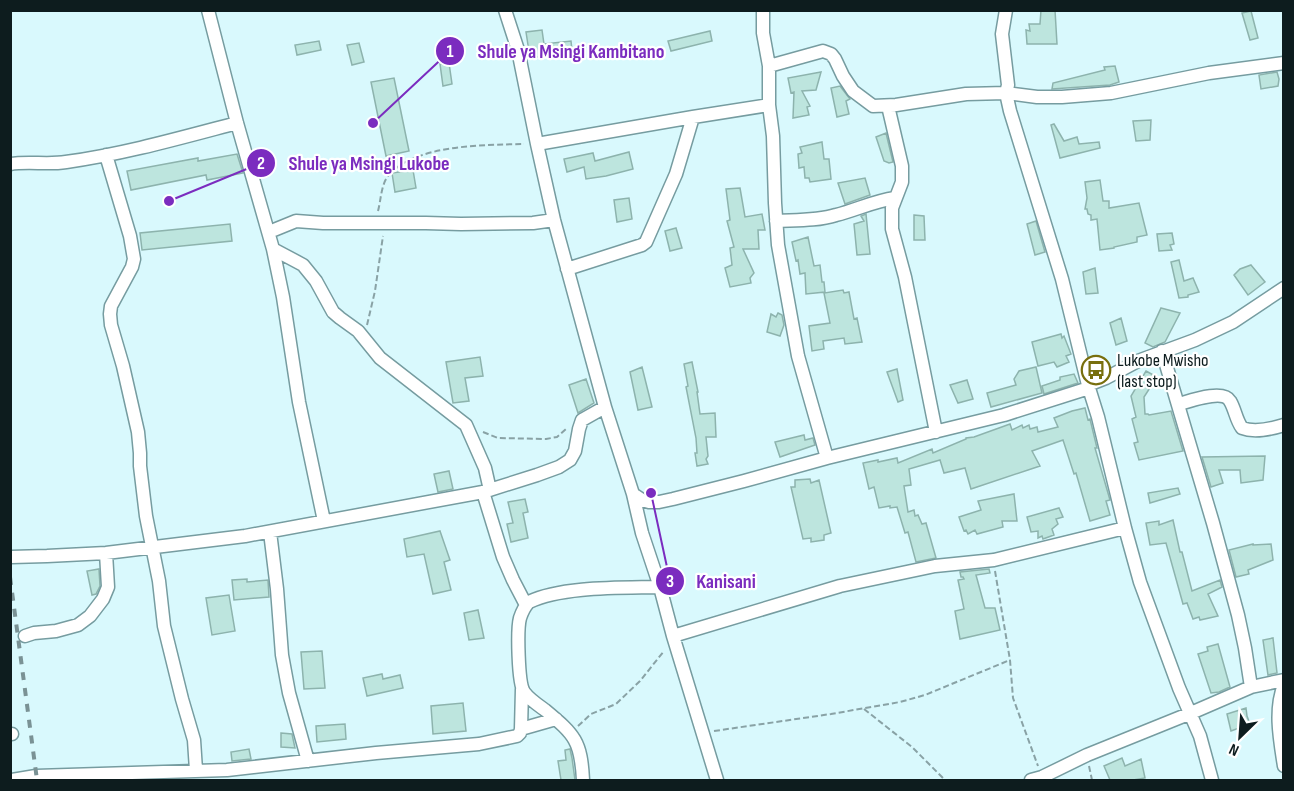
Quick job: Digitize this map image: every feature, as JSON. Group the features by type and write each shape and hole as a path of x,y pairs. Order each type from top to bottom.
{"street":[{"path":"208,10 273,249 283,297 299,402 324,521"},
{"path":"505,10 518,51 554,220 567,269 605,407 717,780"},
{"path":"763,10 763,33 769,66 776,221 782,269 798,356 826,458"},
{"path":"1006,10 1002,34 1008,85 1006,93 1010,111 1062,279 1140,582 1179,688 1200,736 1212,780"},
{"path":"769,66 823,51 836,59 843,76 854,91 873,106 888,106 966,94 1006,93 1037,97 1095,95 1284,63"},
{"path":"537,144 770,105"},
{"path":"888,106 903,172 901,186 891,214 892,229 914,318 936,432"},
{"path":"567,269 646,242 676,174 693,117"},
{"path":"10,164 59,163 106,155 156,145 237,123"},
{"path":"106,155 134,257 134,263 112,302 111,325 138,432 146,516 159,581 164,626 195,740 196,770"},
{"path":"776,221 828,218 895,198"},
{"path":"269,232 296,221 490,224 554,220"},
{"path":"273,249 303,265 316,281 333,312 362,335 380,358 466,425 484,468 487,491 503,556 526,605"},
{"path":"633,494 644,501 659,502 826,458 1004,415 1088,386 1138,360 1195,340 1233,322 1284,288"},
{"path":"1162,351 1238,615 1251,687"},
{"path":"1179,404 1222,395 1229,399 1240,426 1245,430 1284,425"},
{"path":"11,556 106,553 270,532 487,491 559,467 570,460 575,451 582,420 605,407"},
{"path":"673,638 840,586 935,566 994,560 1125,528"},
{"path":"270,532 282,655 289,693 308,761"},
{"path":"25,636 78,625 90,616 103,599 108,587 106,553"},
{"path":"12,780 36,776 128,776 196,770 227,770 479,744 517,735 521,729 522,689 519,625 526,605 536,599 572,591 660,587"},
{"path":"1036,779 1087,755 1251,687 1284,680"},
{"path":"1284,685 1280,695 1279,711 1284,766"},
{"path":"522,689 574,738 579,749 583,780"},
{"path":"521,729 556,719"}],"path":[{"path":"362,335 368,322 375,291 386,179 394,170 413,158 436,151 537,144"},
{"path":"466,425 498,438 546,439 557,437 582,420"},
{"path":"994,560 1015,707 1026,732 1036,779"},
{"path":"571,735 591,714 616,704 640,681 673,638"},
{"path":"702,733 900,702 925,695 1010,660"},
{"path":"862,708 912,747 945,780"}],"building":[{"path":"1041,10 1055,10 1057,44 1027,44 1026,30 1030,31 1029,24 1040,24"},
{"path":"1251,11 1258,38 1250,40 1242,13"},
{"path":"542,30 544,44 571,41 572,50 530,58 526,32"},
{"path":"710,31 712,41 671,51 668,41"},
{"path":"319,41 321,50 297,55 295,45"},
{"path":"359,43 364,62 352,65 347,45"},
{"path":"449,63 452,84 443,86 440,64"},
{"path":"1115,66 1119,82 1110,85 1052,89 1053,83 1105,70 1104,67"},
{"path":"821,72 816,90 802,91 810,106 807,107 809,115 793,118 794,92 791,93 788,78"},
{"path":"1277,72 1278,86 1261,89 1259,75"},
{"path":"394,78 409,151 386,156 371,82"},
{"path":"840,86 850,99 846,101 849,114 837,117 831,88"},
{"path":"1151,120 1150,140 1136,141 1133,121"},
{"path":"1054,124 1064,141 1077,137 1079,144 1099,142 1100,148 1060,158 1051,125"},
{"path":"886,133 893,162 889,163 884,161 876,137"},
{"path":"822,142 824,159 829,159 831,179 810,182 809,178 805,178 804,167 799,168 798,154 802,153 800,147"},
{"path":"629,152 633,169 586,179 584,167 567,172 564,159 593,153 595,161"},
{"path":"237,154 243,173 207,180 206,175 131,190 127,171 198,158 198,161"},
{"path":"413,170 416,188 395,192 392,173"},
{"path":"865,178 870,195 845,204 838,183"},
{"path":"1100,180 1103,201 1109,201 1109,208 1139,203 1147,235 1137,237 1137,242 1100,250 1097,219 1091,220 1091,215 1085,209 1087,198 1085,182"},
{"path":"740,188 745,217 762,214 765,230 758,230 759,249 743,249 754,273 750,278 751,283 730,287 725,268 732,265 730,248 734,247 727,221 730,220 726,189"},
{"path":"629,198 632,219 617,222 614,200"},
{"path":"866,214 870,254 857,255 854,224 864,221 861,216"},
{"path":"914,215 924,216 925,240 914,240"},
{"path":"1036,221 1045,252 1035,255 1027,224"},
{"path":"230,224 232,241 142,250 140,233"},
{"path":"676,228 682,248 670,251 665,231"},
{"path":"1172,233 1174,244 1170,245 1172,250 1159,251 1157,234"},
{"path":"808,237 814,266 820,265 825,292 806,294 805,273 800,274 792,242"},
{"path":"1179,260 1184,281 1193,278 1199,292 1188,295 1188,297 1179,298 1171,262"},
{"path":"1251,265 1265,282 1248,295 1234,275 1240,269"},
{"path":"1095,268 1098,293 1086,294 1083,272"},
{"path":"843,290 844,293 849,292 854,319 857,318 862,342 845,344 844,338 823,341 824,349 812,351 809,326 830,323 824,293"},
{"path":"1161,308 1180,313 1165,342 1153,347 1145,343"},
{"path":"778,313 782,315 784,325 780,336 767,332 771,314 776,317"},
{"path":"1121,318 1127,341 1116,345 1110,323"},
{"path":"1061,334 1071,354 1066,356 1069,362 1057,367 1054,362 1038,366 1032,342"},
{"path":"480,357 483,376 465,378 469,401 453,403 446,362"},
{"path":"692,362 700,414 715,413 716,437 706,437 708,464 697,466 696,438 684,364"},
{"path":"642,367 652,407 638,410 630,372"},
{"path":"1036,367 1042,393 991,407 987,393 1016,385 1014,379 1019,371"},
{"path":"897,369 903,400 898,402 887,372"},
{"path":"1146,371 1157,377 1144,397 1145,414 1171,411 1183,451 1139,460 1134,443 1138,442 1132,419 1136,417 1131,396"},
{"path":"1074,374 1078,383 1044,394 1042,386 1060,380 1060,377"},
{"path":"586,379 594,403 578,413 569,385"},
{"path":"967,380 973,399 958,403 950,385"},
{"path":"1085,408 1088,420 1090,419 1097,448 1095,448 1110,500 1106,501 1110,515 1090,521 1076,473 1074,474 1063,440 1032,451 1040,466 971,489 965,468 944,473 940,460 909,469 911,485 904,486 908,512 914,510 915,516 918,515 922,524 926,523 936,558 916,562 908,532 905,533 897,507 879,508 874,487 869,489 863,463 897,458 898,463 932,449 933,453 966,438 1010,424 1012,430 1022,425 1023,428 1029,425 1030,429 1037,427 1038,432 1058,427 1054,418"},
{"path":"804,435 805,440 813,438 815,445 780,457 775,442"},
{"path":"1265,456 1263,480 1241,483 1240,470 1219,470 1223,483 1211,487 1202,457"},
{"path":"449,471 453,489 438,492 434,474"},
{"path":"810,479 811,483 819,480 831,533 824,535 824,540 811,542 811,538 803,539 791,487 795,487 795,480"},
{"path":"1178,488 1180,494 1150,503 1148,493"},
{"path":"1014,494 1017,521 1002,521 1003,527 977,534 975,530 968,534 966,530 964,531 959,517 981,510 978,501"},
{"path":"525,499 528,512 523,513 528,538 511,542 507,524 513,523 508,502"},
{"path":"1059,508 1063,517 1056,519 1058,524 1052,529 1054,535 1043,539 1042,536 1038,538 1038,531 1031,532 1027,517"},
{"path":"1173,520 1192,591 1220,580 1222,587 1208,594 1218,616 1200,620 1199,617 1193,619 1187,603 1183,604 1166,543 1150,545 1146,523 1159,521 1159,525"},
{"path":"440,531 450,560 444,562 451,590 433,594 424,554 407,557 404,539"},
{"path":"1253,544 1271,544 1273,560 1248,570 1249,574 1236,577 1229,550"},
{"path":"99,569 100,586 96,594 92,595 87,571"},
{"path":"989,569 990,573 976,575 985,608 995,608 1000,630 960,639 955,611 964,609 958,580 964,579 960,572"},
{"path":"247,579 247,582 268,580 269,597 234,600 232,580"},
{"path":"229,595 235,631 212,635 206,598"},
{"path":"478,610 484,638 469,640 464,613"},
{"path":"1273,638 1277,673 1268,675 1263,640"},
{"path":"1218,644 1230,687 1211,693 1198,654 1208,651 1207,647"},
{"path":"322,651 325,688 304,689 301,652"},
{"path":"382,674 383,679 400,675 403,688 367,696 363,678"},
{"path":"463,703 466,731 433,734 431,706"},
{"path":"1246,708 1250,724 1231,731 1227,714"},
{"path":"345,724 346,739 317,742 316,726"},
{"path":"281,733 292,734 295,748 281,747"},
{"path":"249,749 251,759 232,761 231,752"},
{"path":"570,749 575,780 561,780 558,761 566,760 565,750"},
{"path":"1122,758 1125,766 1141,759 1145,778 1110,780 1104,766"}],"railway":[{"path":"10,577 37,780"}],"place":[{"name":"Shule ya Msingi Kambitano","path":"373,123"},
{"name":"Shule ya Msingi Lukobe","path":"169,201"},
{"name":"Lukobe Mwisho (last stop)","path":"1096,370"},
{"name":"Kanisani","path":"651,493"}]}
